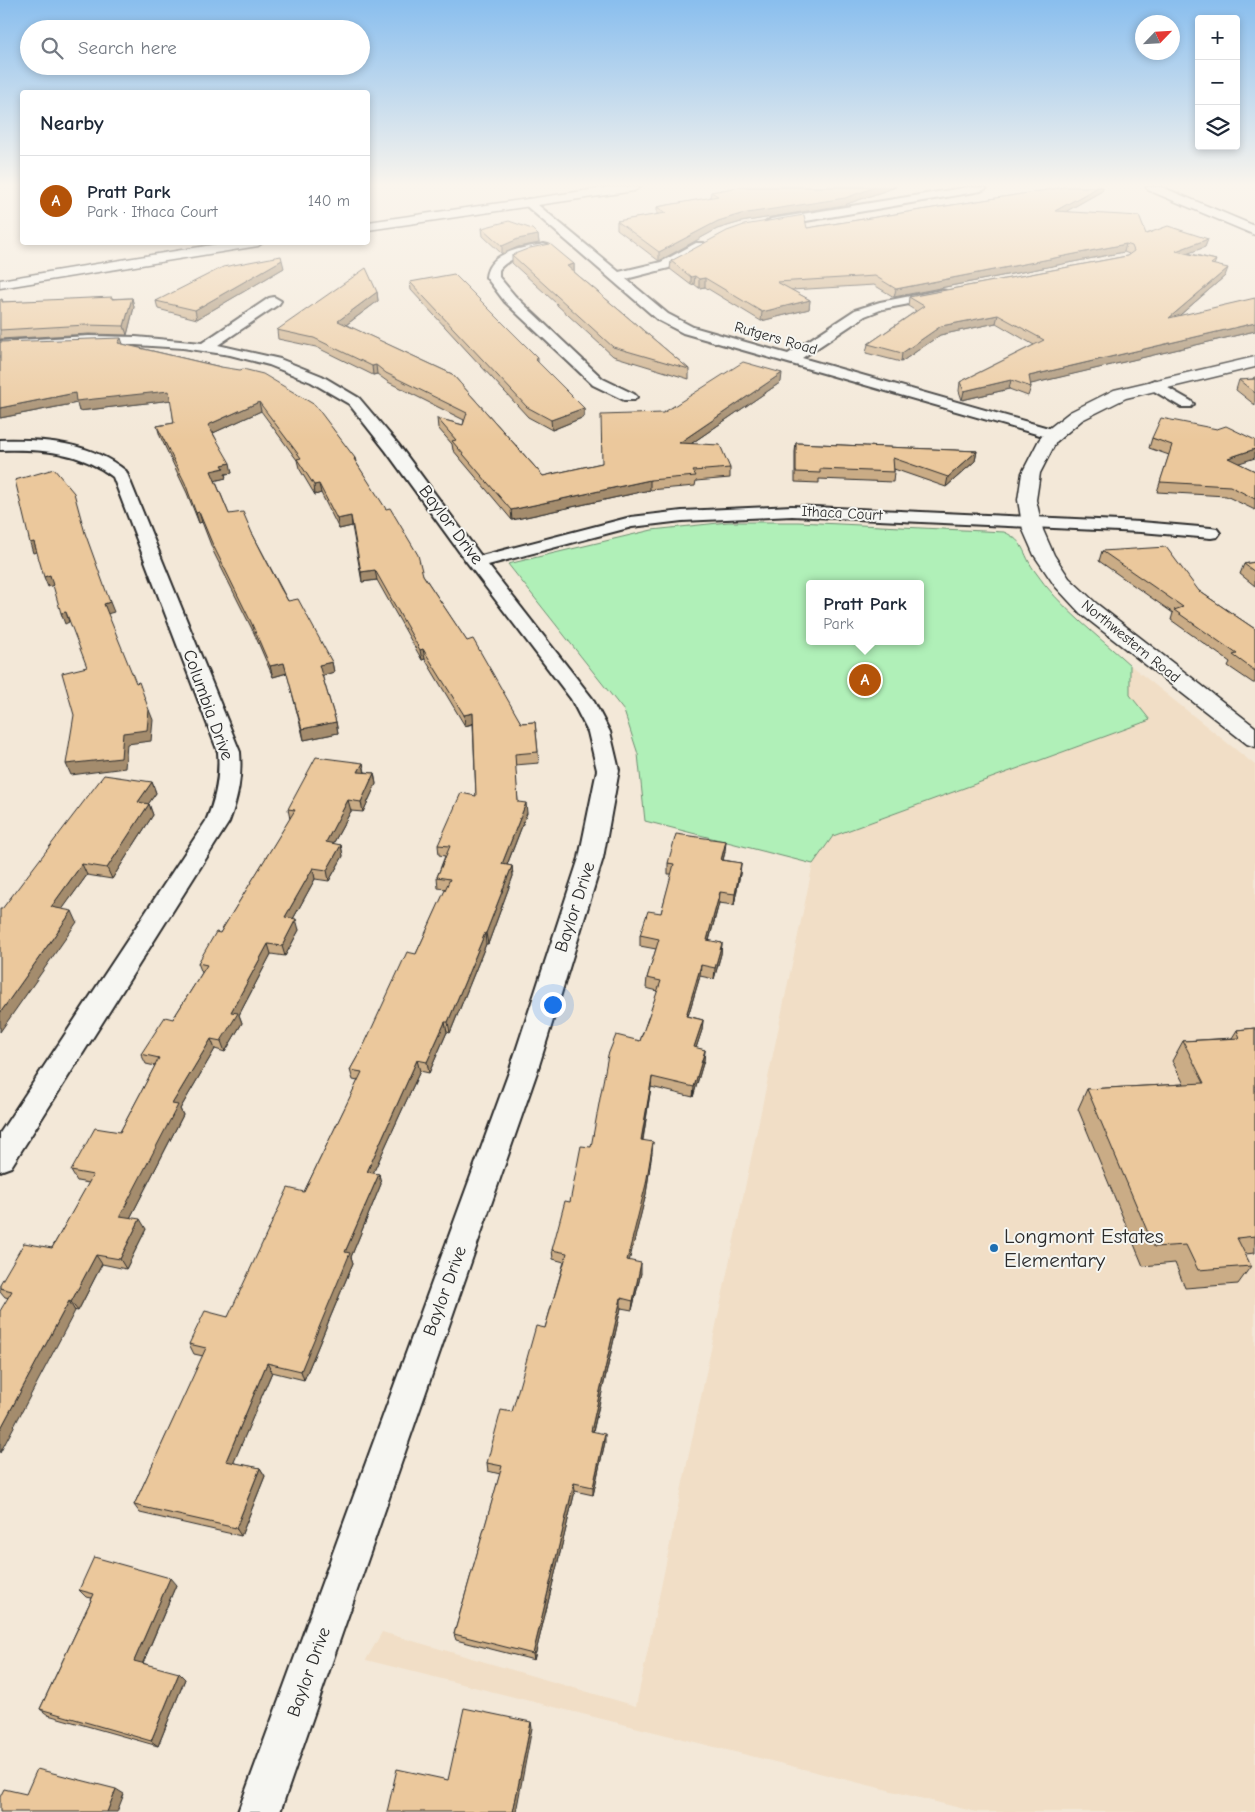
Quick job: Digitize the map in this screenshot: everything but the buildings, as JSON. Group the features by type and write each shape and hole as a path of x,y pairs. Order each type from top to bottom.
{"main road":[{"path":"0,284 76,272"},
{"name":"Northwestern Road","path":"1255,362 1154,384 1104,400 1076,416 1053,434 1031,473 1027,500 1031,522 1044,555 1062,582 1088,609 1255,739"}],"street":[{"path":"491,272 492,277 510,299 598,382 629,397"},
{"name":"Rutgers Road","path":"610,272 663,317 688,330 1053,434"},
{"path":"616,277 637,272"},
{"path":"790,359 860,313 880,306 958,290"},
{"path":"205,347 274,301"},
{"name":"Baylor Drive","path":"0,345 106,339 205,347 249,356 290,368 331,386 357,403 404,462 581,698 599,732 608,770 592,858 523,1072 259,1812"},
{"path":"1154,384 1186,404"},
{"name":"Columbia Drive","path":"0,445 45,445 70,449 91,455 108,464 120,475 229,752 231,778 228,798 218,822 0,1158"},
{"name":"Ithaca Court","path":"478,562 631,522 682,516 792,510 1141,527 1211,533"}],"shaded area":[{"name":"Longmont Estates Elementary","path":"1130,665 1255,765 1255,1812 976,1812 366,1660 382,1632 636,1706 813,864 833,836 1150,720 1130,695"}],"green space":[{"path":"728,522 798,522 1004,532 1020,543 1030,564 1055,596 1130,665 1130,695 1150,720 833,836 813,864 645,821 638,754 624,711 508,564 652,530"}],"place":[{"name":"Pratt Park","path":"865,680"},
{"name":"Longmont Estates Elementary","path":"994,1248"}]}
